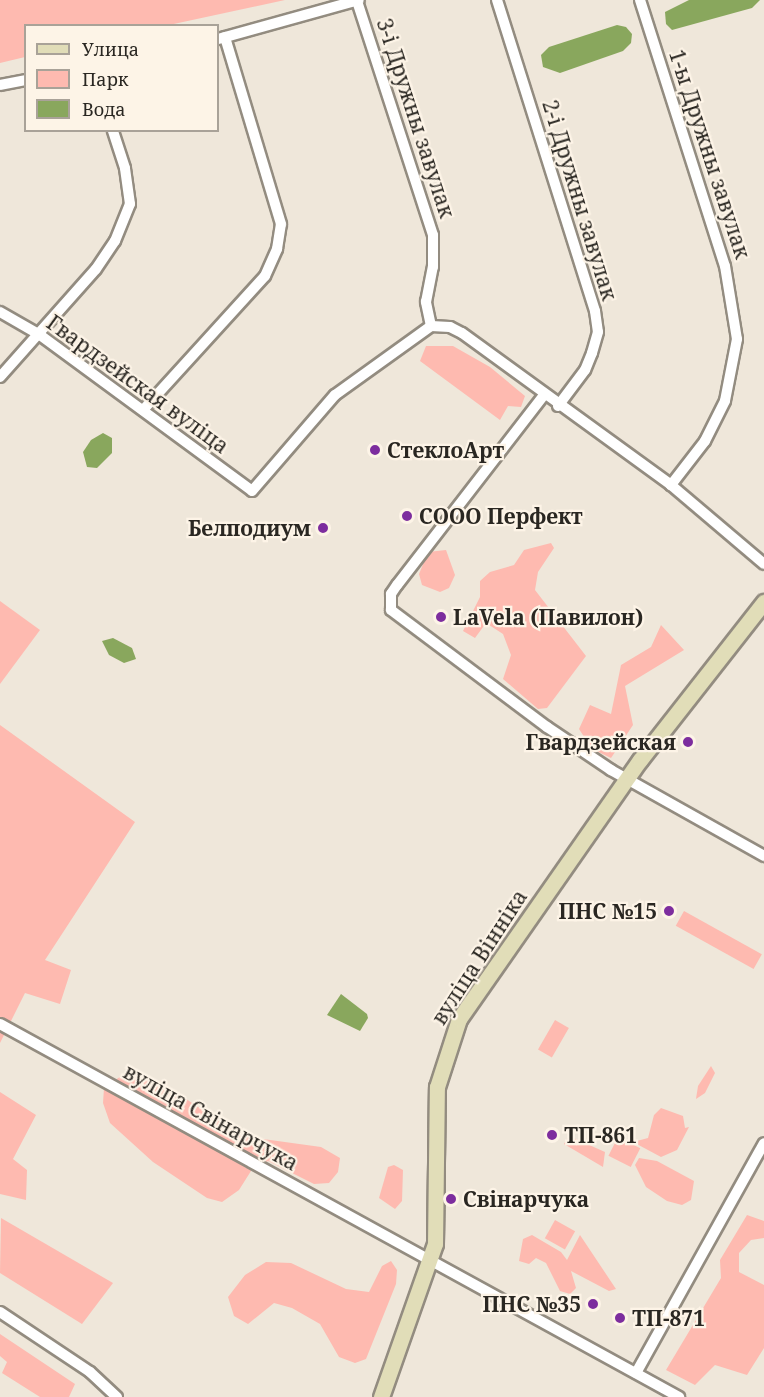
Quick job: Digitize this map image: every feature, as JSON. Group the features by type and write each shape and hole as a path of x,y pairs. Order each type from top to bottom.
{"street":[{"path":"143,410 265,276 277,249 281,224 221,38 358,0"},
{"name":"3-і Дружны завулак","path":"358,0 433,235 433,267 426,302 431,326"},
{"name":"2-і Дружны завулак","path":"497,0 595,311 598,332 592,353 585,370 558,406"},
{"name":"1-ы Дружны завулак","path":"640,0 726,266 737,339 724,401 705,441 671,485"},
{"path":"0,85 24,80"},
{"path":"0,377 40,335 96,269 115,241 130,204 125,168 114,132"},
{"name":"Гвардзейская вуліца","path":"0,312 40,335 252,491 335,395 431,326"},
{"path":"431,326 450,327 462,333 558,406 671,485 764,564"},
{"path":"544,395 397,585 391,594 391,610 547,727 627,779 764,856"},
{"name":"вуліца Вінніка","path":"381,1397 431,1259 438,1225 437,1087 449,1040 471,1000 627,779 764,602"},
{"name":"вуліца Свінарчука","path":"0,1024 679,1397"},
{"path":"636,1373 764,1143"},
{"path":"0,1312 90,1372 117,1397"}],"green space":[{"path":"0,0 285,0 174,24 24,24 24,57 0,63"},
{"path":"426,346 453,346 490,367 525,396 521,407 508,406 500,420 420,361"},
{"path":"551,543 554,548 538,572 535,590 586,656 547,708 538,709 503,679 511,655 503,634 486,623 475,638 463,631 480,597 480,581 490,572 514,565 524,550"},
{"path":"446,550 455,575 449,588 440,592 422,585 419,574 428,552"},
{"path":"0,601 40,630 0,684"},
{"path":"661,625 684,650 625,686 633,725 611,758 592,749 579,729 590,705 611,714 621,665 651,647"},
{"path":"0,725 135,822 45,960 71,970 60,1004 25,993 0,1043"},
{"path":"684,911 762,954 754,969 676,926"},
{"path":"555,1020 569,1028 552,1057 538,1049"},
{"path":"711,1066 715,1073 705,1093 696,1099 698,1086"},
{"path":"124,1074 161,1082 241,1136 321,1147 340,1158 338,1172 329,1183 314,1184 268,1161 251,1171 239,1190 222,1202 207,1198 153,1162 110,1123 103,1103 104,1088"},
{"path":"0,1092 36,1115 13,1159 27,1170 26,1200 0,1194"},
{"path":"661,1108 683,1116 685,1128 689,1127 677,1150 661,1157 633,1142 648,1138 654,1115"},
{"path":"569,1136 605,1152 603,1167 564,1144"},
{"path":"618,1137 640,1148 631,1167 608,1156"},
{"path":"639,1158 657,1161 694,1181 691,1200 682,1205 667,1201 646,1187 635,1165"},
{"path":"394,1165 403,1170 402,1201 395,1209 379,1198 388,1167"},
{"path":"747,1215 764,1221 764,1238 751,1240 739,1253 739,1272 764,1285 764,1348 747,1375 715,1365 695,1385 666,1370 721,1278 720,1260"},
{"path":"1,1218 113,1283 82,1324 0,1273"},
{"path":"555,1220 575,1231 565,1250 545,1238"},
{"path":"532,1235 561,1252 567,1260 580,1235 616,1289 609,1291 571,1271 576,1288 570,1294 560,1291 546,1263 536,1258 529,1264 519,1261 523,1239"},
{"path":"391,1261 397,1270 396,1284 366,1359 355,1363 339,1357 320,1324 292,1308 274,1303 248,1324 234,1316 228,1297 245,1275 266,1262 291,1263 346,1289 369,1292 382,1266"},
{"path":"0,1334 75,1384 69,1397 40,1397 2,1373 7,1362 0,1356"}],"water":[{"path":"689,0 760,0 752,8 672,30 666,24 665,12"},
{"path":"617,25 626,27 632,34 631,43 623,51 560,73 543,67 541,55 549,47"},
{"path":"103,433 112,438 112,453 97,468 87,467 83,452 91,440"},
{"path":"113,638 132,648 136,659 124,663 109,655 102,641"},
{"path":"341,994 367,1014 368,1018 360,1031 327,1015"}],"place":[{"name":"СтеклоАрт","path":"375,450"},
{"name":"СООО Перфект","path":"407,516"},
{"name":"Белподиум","path":"323,528"},
{"name":"LaVela (Павилон)","path":"441,617"},
{"name":"Гвардзейская","path":"688,742"},
{"name":"ПНС №15","path":"669,911"},
{"name":"ТП-861","path":"552,1135"},
{"name":"Свінарчука","path":"451,1199"},
{"name":"ПНС №35","path":"593,1304"},
{"name":"ТП-871","path":"620,1318"}]}
